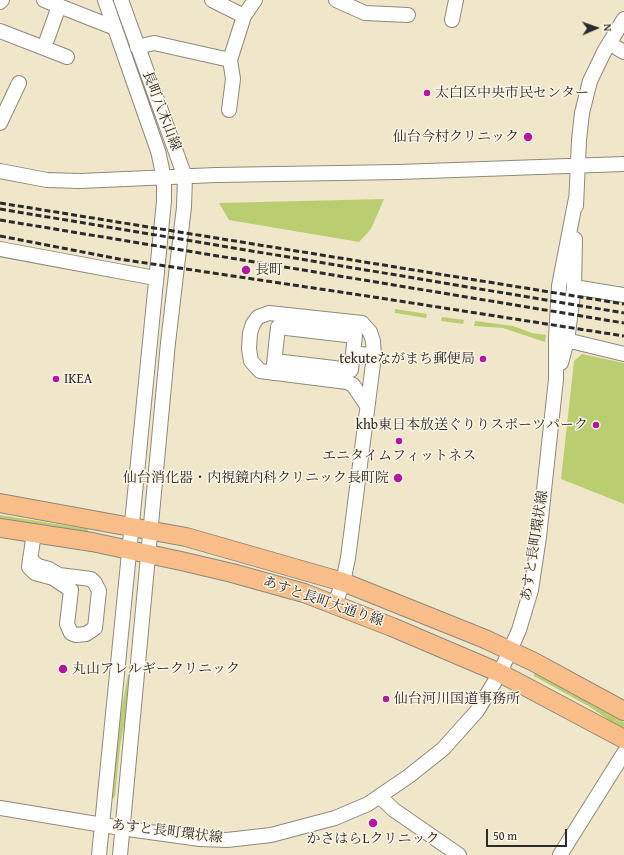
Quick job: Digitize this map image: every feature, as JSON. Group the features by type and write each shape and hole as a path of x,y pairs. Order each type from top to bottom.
{"main road":[{"name":"あすと長町大通り線","path":"0,503 150,529 211,542 343,582 430,615 511,651 624,711"},
{"name":"あすと長町大通り線","path":"0,528 129,550 232,573 335,604 500,673 624,739"}],"street":[{"path":"44,0 115,28"},
{"path":"99,855 155,278 163,221 164,178 158,150 105,0"},
{"name":"長町八木山線","path":"120,855 121,828 150,529 184,207 184,177 121,0"},
{"path":"212,0 244,16"},
{"path":"229,110 233,79 230,60 244,16 255,0"},
{"path":"336,0 365,13 408,15"},
{"path":"452,20 456,0"},
{"path":"44,48 59,6"},
{"name":"あすと長町環状線","path":"0,808 121,828 200,839 246,838 270,835 314,825 352,811 380,797 443,749 477,711 500,673 511,651 531,590 539,537 561,339 574,287 577,166 582,113 590,81 604,52 624,19"},
{"path":"0,31 67,56"},
{"path":"137,47 154,43 230,60"},
{"path":"0,123 19,83"},
{"path":"0,171 47,180 80,181 624,164"},
{"name":"あすと長町環状線","path":"561,339 559,286 576,198"},
{"path":"0,249 155,278"},
{"path":"574,287 624,295"},
{"path":"274,367 278,327 355,336 351,370 274,367 260,371 251,361 249,349 253,324 258,317 269,313 362,323 370,332 373,341 373,362 366,404 350,547 343,582 335,604"},
{"path":"561,339 624,354"},
{"path":"353,353 373,362"},
{"path":"353,385 359,382 373,362"},
{"path":"274,367 347,382 353,385 366,404"},
{"path":"30,559 38,566 59,574 90,579 95,583 99,591 95,628 86,634 76,635 71,633 67,624 71,590 53,578 35,572 29,567 30,559 34,533"},
{"path":"560,855 624,753"},
{"path":"380,797 394,810 459,855"}],"green space":[{"path":"384,199 371,229 359,242 229,220 219,203"},
{"path":"395,309 427,314 426,318 395,313"},
{"path":"442,317 464,320 463,324 441,321"},
{"path":"475,321 513,326 532,333 546,335 545,342 503,328 474,326"},
{"name":"khb東日本放送ぐりりスポーツパーク","path":"582,354 624,363 624,504 561,479 574,361"},
{"path":"0,515 87,529 89,532 0,520"},
{"path":"131,660 129,700 120,747 115,796 113,799 111,798 115,742"},
{"path":"534,672 624,722 624,730 590,707 534,676"}],"railway":[{"path":"0,203 624,304"},
{"path":"0,209 624,313"},
{"path":"0,220 624,323"},
{"path":"0,236 119,259 624,336"}],"place":[{"name":"太白区中央市民センター","path":"427,93"},
{"name":"仙台今村クリニック","path":"528,137"},
{"name":"長町","path":"246,270"},
{"name":"tekuteながまち郵便局","path":"483,359"},
{"name":"IKEA","path":"56,379"},
{"name":"khb東日本放送ぐりりスポーツパーク","path":"596,425"},
{"name":"エニタイムフィットネス","path":"399,441"},
{"name":"仙台消化器・内視鏡内科クリニック長町院","path":"398,478"},
{"name":"丸山アレルギークリニック","path":"63,669"},
{"name":"仙台河川国道事務所","path":"386,699"},
{"name":"かさはらLクリニック","path":"373,823"}]}
